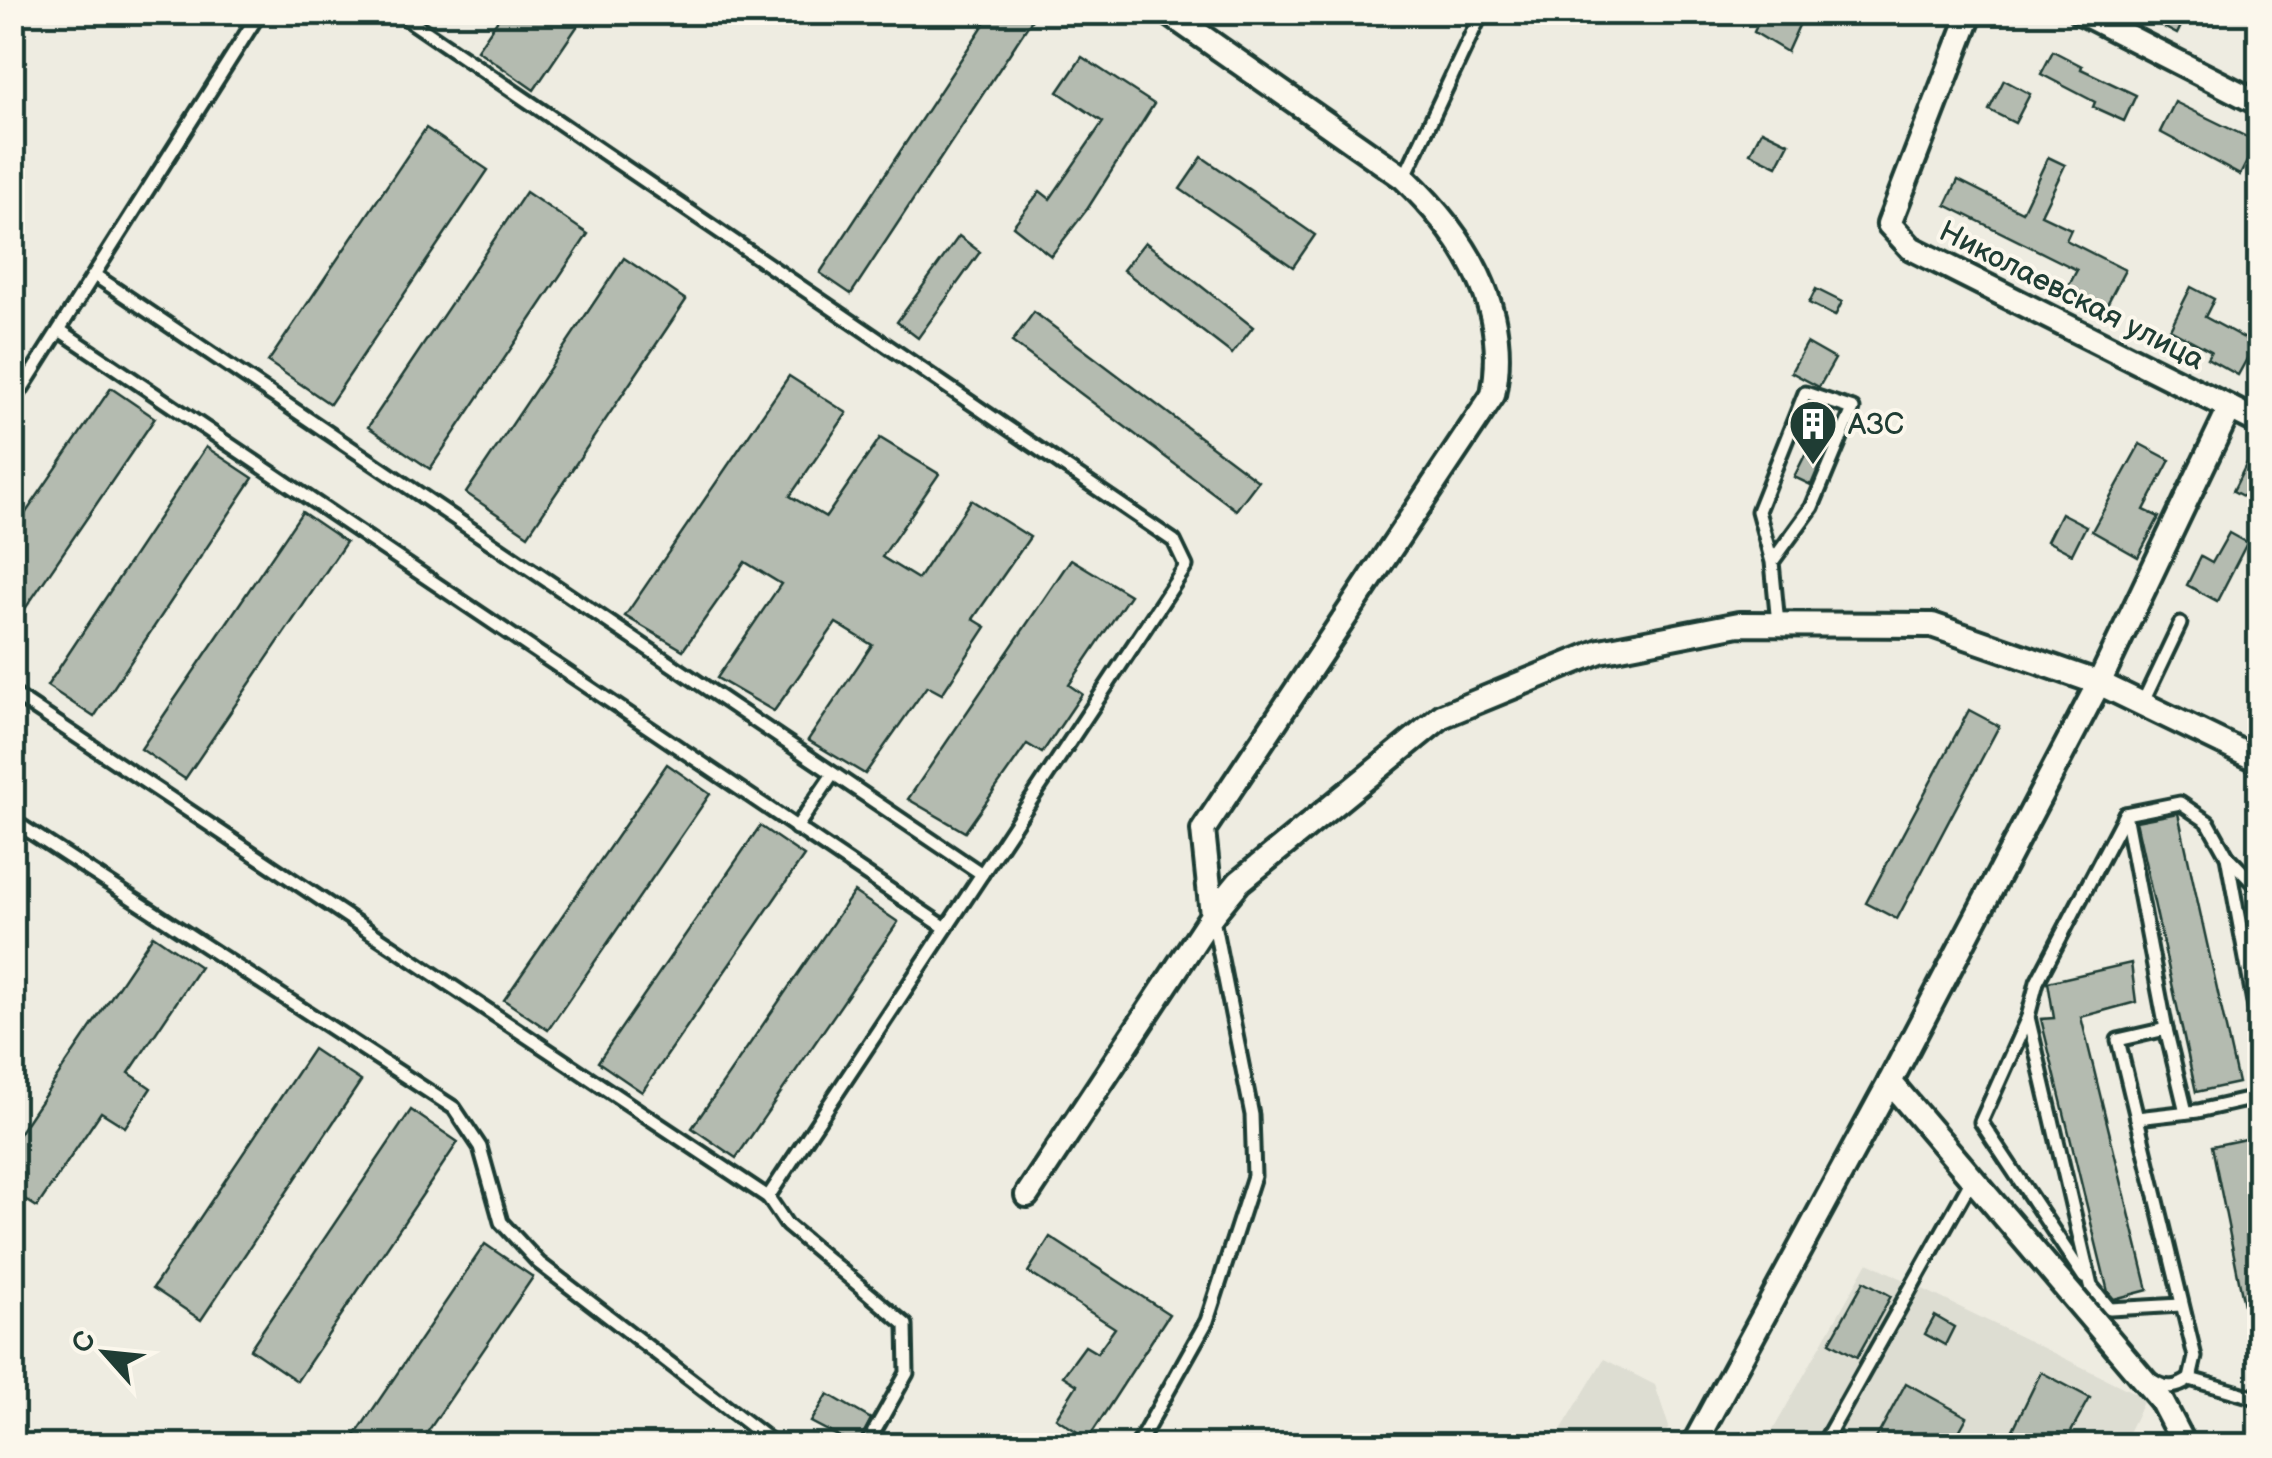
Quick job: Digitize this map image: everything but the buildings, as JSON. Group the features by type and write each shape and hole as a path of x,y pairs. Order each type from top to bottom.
{"street":[{"path":"1168,12 1404,178 1429,202 1466,250 1493,308 1499,364 1493,394 1203,830 1212,915"},
{"name":"Николаевская улица","path":"1971,12 1889,224 1911,248 2260,423"},
{"path":"2080,12 2260,104"},
{"path":"1693,1446 2100,683 2230,408"},
{"path":"1027,1196 1212,915 1239,882 1442,716 1600,650 1740,624 1932,625 2100,683 2260,762"},
{"path":"1890,1082 2161,1400 2185,1446"}],"lane":[{"path":"12,404 62,332 260,12"},
{"path":"397,12 1174,542 1186,566 768,1196"},
{"path":"1404,178 1482,12"},
{"path":"96,276 982,874"},
{"path":"62,332 946,928"},
{"path":"1772,562 1812,507 1854,410 1805,393 1758,511 1772,562 1778,624"},
{"path":"2143,702 2180,624"},
{"path":"12,693 768,1196 788,1225 906,1326 907,1373 866,1446"},
{"path":"796,828 833,774"},
{"path":"2125,814 2180,803 2208,822 2227,856 2260,890"},
{"path":"2125,814 2037,982 2028,1018 1981,1122 2091,1286 2110,1308 2181,1305"},
{"path":"2125,814 2166,1030 2186,1112"},
{"path":"12,820 454,1108 480,1147 502,1222 539,1262 777,1446"},
{"path":"2227,856 2260,1035"},
{"path":"1136,1446 1208,1320 1254,1176 1252,1115 1212,915"},
{"path":"2028,1018 2091,1286"},
{"path":"2136,1371 2162,1387 2178,1388 2190,1379 2196,1357 2118,1040 2166,1030"},
{"path":"2137,1118 2260,1097"},
{"path":"1822,1446 1972,1179"},
{"path":"2190,1379 2260,1399"}],"shaded area":[{"path":"1868,1262 2145,1398 2122,1445 1764,1446"},
{"path":"1604,1359 1655,1385 1669,1427 1659,1445 1552,1445"}],"place":[{"name":"АЗС","path":"1813,466"}]}
